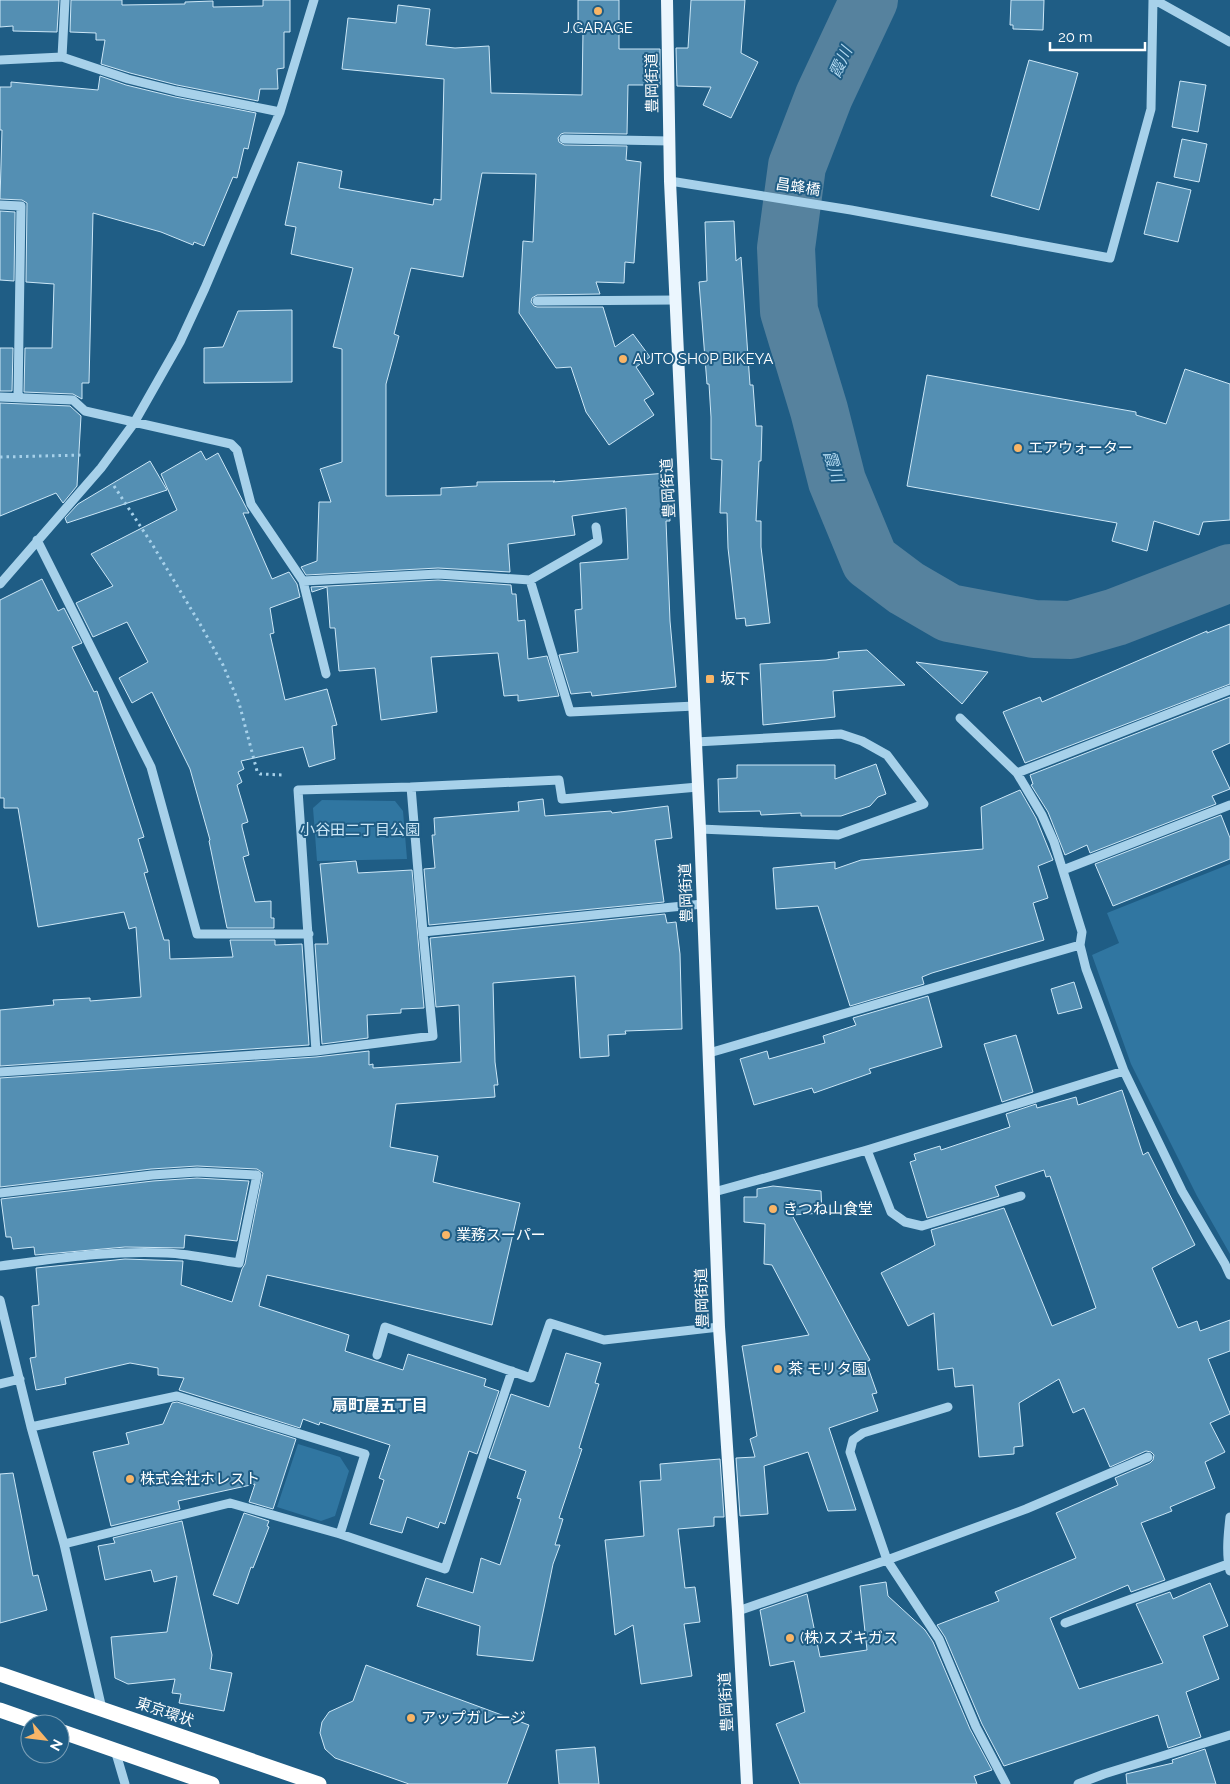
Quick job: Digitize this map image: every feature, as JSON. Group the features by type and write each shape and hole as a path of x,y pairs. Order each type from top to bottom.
{"highway":[{"name":"東京環状","path":"0,1674 319,1784"},
{"path":"0,1710 20,1717"},
{"path":"70,1734 212,1784"}],"main road":[{"name":"豊岡街道","path":"667,0 670,181 695,706 719,1327 738,1611 746,1784"}],"street":[{"path":"62,57 65,0"},
{"path":"0,584 102,467 134,423 180,342 280,112 314,0"},
{"path":"1154,0 1230,42"},
{"name":"昌蜂橋","path":"670,181 851,210 1110,258 1151,109 1154,0"},
{"path":"0,60 62,57 128,79 176,91 280,112"},
{"path":"564,139 670,141"},
{"path":"0,205 20,206 18,397"},
{"path":"537,301 676,300"},
{"path":"0,397 72,400 85,411 231,444 237,450 251,504 302,581 326,674"},
{"path":"302,581 438,574 530,580 598,540 596,527"},
{"path":"37,540 151,767 197,934 309,934"},
{"path":"530,580 570,712 695,706"},
{"path":"1017,774 1230,690"},
{"path":"960,718 1017,774 1042,815 1063,870 1082,932 1080,945 1086,969 1124,1071 1182,1191 1230,1275"},
{"path":"696,742 841,734 862,741 887,755 924,804 838,835 700,829"},
{"path":"316,1051 298,790 559,780 562,799 698,786"},
{"path":"0,1072 316,1051 434,1036 411,787"},
{"path":"1063,870 1230,805"},
{"path":"423,932 703,904"},
{"path":"709,1053 1080,945"},
{"path":"714,1192 867,1150 1124,1071"},
{"path":"867,1150 891,1212 905,1222 922,1226 1021,1196"},
{"path":"0,1193 152,1175 197,1172 257,1175 239,1263 168,1253 119,1252 0,1266"},
{"path":"0,1300 31,1427 64,1544 102,1709"},
{"path":"377,1355 385,1328 531,1378 550,1323 604,1340 719,1327"},
{"path":"64,1544 230,1503 340,1534 445,1568 512,1371"},
{"path":"0,1384 20,1379"},
{"path":"31,1427 177,1396 365,1454 340,1534"},
{"path":"948,1407 863,1433 853,1440 850,1452 886,1560 939,1640 976,1727 1006,1784"},
{"path":"738,1611 1026,1510 1148,1457"},
{"path":"1065,1623 1229,1568 1228,1534 1230,1517"},
{"path":"1078,1784 1104,1774 1230,1735"},
{"path":"115,1750 125,1784"}],"path":[{"path":"0,457 84,456 102,467 152,544 222,665 240,703 257,770 260,774 287,775 298,790"}],"green space":[{"name":"小谷田二丁目公園","path":"322,800 395,801 403,811 407,859 317,861 313,808"},
{"path":"1230,864 1230,1254 1197,1196 1131,1064 1092,955 1119,943 1107,913"},
{"path":"298,1444 340,1457 349,1471 335,1516 321,1521 277,1507"}],"building":[{"path":"0,0 59,0 57,32 13,31 13,26 0,27"},
{"path":"71,0 122,0 122,5 185,4 185,2 213,1 213,7 263,6 263,0 290,0 290,32 284,32 284,68 277,69 278,89 260,89 258,101 177,85 101,64 105,40 96,40 96,33 70,32"},
{"path":"578,0 619,0 619,49 660,49 660,85 628,85 627,134 564,133 558,138 559,142 564,145 627,146 626,160 641,162 634,263 625,262 624,283 596,282 600,294 537,295 532,298 531,302 537,307 603,307 615,347 633,334 650,357 636,367 654,394 644,400 654,415 609,445 586,412 571,367 556,368 519,313 523,241 533,242 536,174 482,173 463,277 411,268 394,334 399,336 386,384 386,496 441,495 441,488 477,486 477,482 555,481 553,482 667,473 670,521 666,521 670,621 676,687 592,696 591,692 571,694 559,655 578,652 575,610 582,609 580,563 628,559 626,508 572,516 575,535 508,544 510,572 438,568 306,575 301,567 317,561 319,502 331,502 320,469 342,462 342,349 333,347 353,268 291,254 296,227 285,225 298,162 342,171 339,188 433,205 434,199 441,200 444,79 342,69 348,18 396,23 398,5 430,9 426,45 455,48 489,46 491,93 582,95 583,31 578,31"},
{"path":"691,0 745,0 741,53 758,62 731,118 703,105 711,87 677,86 676,48 688,48"},
{"path":"1011,0 1044,0 1043,30 1013,29 1013,25 1010,25"},
{"path":"1029,60 1078,73 1039,210 991,196"},
{"path":"100,76 126,85 175,97 256,113 248,149 244,148 237,178 233,177 204,246 194,242 193,245 161,232 93,213 89,383 82,383 82,399 73,394 24,392 25,348 52,348 54,284 26,282 27,203 22,200 0,199 2,130 0,130 0,87 11,87 11,82 98,90"},
{"path":"1180,81 1206,85 1198,132 1172,127"},
{"path":"1182,139 1207,144 1199,182 1174,177"},
{"path":"1157,182 1191,190 1178,242 1144,234"},
{"path":"0,211 15,212 14,281 0,280"},
{"path":"734,221 736,261 741,257 750,385 753,385 756,426 762,426 756,521 761,521 761,547 770,623 746,626 745,618 736,619 728,548 727,513 720,513 722,460 711,459 709,384 707,384 699,282 707,281 705,222"},
{"path":"292,310 292,382 204,383 204,348 223,347 238,311"},
{"path":"0,348 13,348 12,391 0,391"},
{"name":"エアウォーター","path":"1185,369 1230,384 1230,520 1203,522 1199,535 1154,521 1147,551 1112,541 1117,523 907,486 927,375 1136,412 1136,415 1166,424"},
{"path":"0,403 70,406 81,416 77,486 63,503 56,493 0,516"},
{"path":"201,451 206,460 218,453 249,513 243,513 272,579 289,572 297,584 300,597 270,608 274,633 270,634 285,700 327,689 337,725 332,726 335,759 309,767 303,747 241,761 244,769 238,772 242,782 237,785 248,822 242,824 242,827 249,855 243,857 255,902 271,901 271,918 274,918 274,928 227,928 210,840 190,769 152,692 132,703 119,678 148,662 127,622 93,637 76,603 113,586 91,554 177,510 161,474"},
{"path":"150,461 167,490 67,523 65,518 78,504"},
{"path":"42,579 58,611 64,608 82,643 72,647 94,692 97,691 144,837 138,839 148,872 144,873 164,940 169,940 170,959 233,957 230,940 275,940 275,945 302,944 309,1045 0,1066 0,1010 54,1005 53,1000 90,998 90,1001 141,997 136,927 129,929 124,912 38,927 18,808 4,808 4,798 0,798 0,600"},
{"path":"438,580 511,585 512,594 516,594 518,621 525,620 528,659 547,656 559,696 518,701 518,695 504,696 498,653 431,657 437,712 381,720 375,668 339,671 335,628 330,628 327,587 312,592 311,587"},
{"path":"1230,624 1230,684 1025,763 1003,712 1040,697 1042,702 1207,631 1207,633"},
{"path":"867,650 905,685 833,691 835,717 763,725 760,664 826,660 839,658 838,652"},
{"path":"916,662 988,672 962,704"},
{"path":"1230,697 1230,743 1212,751 1230,789 1212,796 1216,804 1090,853 1087,845 1065,855 1048,812 1031,785 1033,784 1030,775"},
{"path":"876,764 886,794 878,797 870,806 841,816 801,816 801,813 761,815 760,811 719,812 718,779 737,778 737,765 835,765 835,779"},
{"path":"1020,790 1036,818 1053,860 1038,866 1048,898 1033,903 1044,940 932,973 922,977 924,984 850,1006 818,906 776,909 773,868 835,862 835,869 861,860 983,849 981,807"},
{"path":"543,799 545,816 611,811 612,813 668,806 672,838 655,840 664,902 429,925 424,869 435,868 432,835 435,835 434,818 519,811 518,802"},
{"path":"1221,815 1230,838 1230,859 1113,906 1095,864"},
{"path":"356,861 358,873 412,870 424,1008 401,1009 401,1013 367,1015 368,1038 322,1044 315,944 328,944 320,864"},
{"path":"665,914 667,923 676,922 680,954 682,1029 625,1031 626,1034 608,1035 609,1056 580,1058 575,976 493,983 495,1062 498,1085 494,1085 495,1097 396,1104 390,1147 438,1156 433,1182 520,1203 492,1325 267,1275 259,1306 349,1335 345,1351 403,1370 408,1354 486,1379 484,1386 499,1391 477,1454 469,1451 445,1524 440,1522 438,1528 407,1517 402,1533 370,1524 384,1480 379,1478 390,1445 320,1422 319,1425 303,1419 300,1428 179,1390 184,1378 158,1375 158,1368 130,1363 65,1378 66,1384 36,1390 30,1358 36,1357 32,1306 39,1305 36,1268 125,1259 183,1261 181,1285 232,1302 245,1264 263,1173 257,1169 197,1166 151,1169 0,1187 0,1078 316,1057 369,1051 369,1065 373,1064 373,1068 461,1062 459,1005 436,1007 430,938"},
{"path":"1074,982 1082,1008 1058,1014 1051,989"},
{"path":"928,996 942,1047 869,1069 871,1073 814,1093 812,1088 754,1105 740,1059 767,1051 769,1059 825,1043 823,1036 856,1025 853,1018"},
{"path":"1016,1035 1033,1092 1002,1102 984,1044"},
{"path":"1122,1090 1143,1155 1148,1152 1195,1245 1152,1268 1178,1328 1197,1321 1200,1331 1230,1320 1230,1351 1208,1359 1230,1413 1210,1423 1225,1452 1205,1462 1215,1488 1170,1507 1172,1511 1141,1523 1165,1580 1131,1592 1128,1585 1050,1618 1079,1689 1163,1663 1136,1604 1170,1592 1173,1599 1210,1583 1228,1626 1203,1636 1219,1679 1186,1692 1201,1737 1168,1748 1158,1715 1004,1766 982,1724 945,1637 937,1625 999,1601 995,1592 1076,1558 1056,1513 1118,1485 1115,1478 1150,1463 1154,1455 1146,1451 1110,1467 1084,1408 1073,1413 1059,1379 1019,1403 1023,1446 1014,1447 1014,1454 979,1457 973,1385 955,1387 953,1368 938,1370 934,1313 908,1326 881,1273 935,1245 931,1230 1004,1208 1052,1326 1096,1308 1050,1176 1046,1177 1044,1170 995,1186 999,1196 927,1218 910,1162 916,1160 914,1154 940,1146 941,1150 1010,1127 1006,1114 1036,1104 1037,1108 1076,1097 1078,1105"},
{"path":"197,1178 249,1181 237,1241 185,1235 184,1248 125,1247 35,1255 34,1247 13,1249 11,1237 6,1237 1,1199 153,1181"},
{"path":"773,1186 821,1191 822,1213 792,1215 870,1360 866,1362 877,1393 872,1394 878,1411 829,1428 856,1510 828,1511 808,1452 764,1466 768,1514 740,1516 736,1458 755,1457 750,1439 757,1436 742,1346 809,1335 772,1265 764,1264 765,1224 744,1222 744,1197 757,1197 757,1189"},
{"path":"566,1353 601,1363 595,1383 599,1384 579,1448 582,1449 559,1518 563,1519 555,1545 560,1545 553,1564 533,1661 477,1655 480,1626 417,1606 426,1578 473,1593 481,1558 500,1565 521,1499 517,1498 526,1471 489,1458 511,1394 549,1407"},
{"path":"177,1402 296,1439 273,1509 249,1502 255,1484 178,1501 180,1509 111,1526 93,1452 129,1444 126,1433 163,1424 172,1403"},
{"path":"720,1459 724,1517 714,1517 714,1526 678,1529 685,1588 695,1587 700,1622 684,1624 692,1676 641,1684 633,1625 615,1635 605,1540 644,1536 640,1481 661,1480 660,1464"},
{"path":"13,1473 33,1576 38,1575 47,1610 0,1623 0,1474"},
{"path":"244,1513 269,1521 267,1526 269,1527 253,1568 251,1567 238,1604 213,1595"},
{"path":"182,1521 212,1655 210,1669 232,1673 224,1711 179,1703 181,1694 172,1693 175,1679 128,1684 115,1678 111,1637 167,1632 177,1576 154,1582 151,1570 105,1580 98,1546 115,1543 113,1538"},
{"path":"886,1582 888,1596 925,1630 933,1642 970,1729 992,1770 974,1776 977,1784 800,1784 776,1724 805,1712 794,1661 770,1666 760,1610 807,1594 820,1657 867,1650 860,1586"},
{"path":"366,1665 529,1725 507,1784 409,1784 335,1758 325,1749 320,1733 322,1722 329,1712 353,1701"},
{"path":"595,1747 599,1784 559,1784 556,1750"},
{"path":"1205,1749 1216,1784 1127,1784 1126,1774 1173,1763 1172,1760"}],"waterway":[{"name":"霞川","path":"869,0 824,96 797,166 786,248 789,311 819,410 837,481 870,561 906,588 949,613 1034,629 1071,630 1116,617 1230,573"}],"place":[{"name":"J.GARAGE","path":"598,11"},
{"name":"AUTO SHOP BIKEYA","path":"623,359"},
{"name":"エアウォーター","path":"1018,448"},
{"name":"坂下","path":"710,679"},
{"name":"きつね山食堂","path":"773,1209"},
{"name":"業務スーパー","path":"446,1235"},
{"name":"茶 モリタ園","path":"778,1369"},
{"name":"株式会社ホレスト","path":"130,1479"},
{"name":"(株)スズキガス","path":"790,1638"},
{"name":"アップガレージ","path":"411,1718"}],"district":[{"name":"扇町屋五丁目","path":"380,1405"}]}
